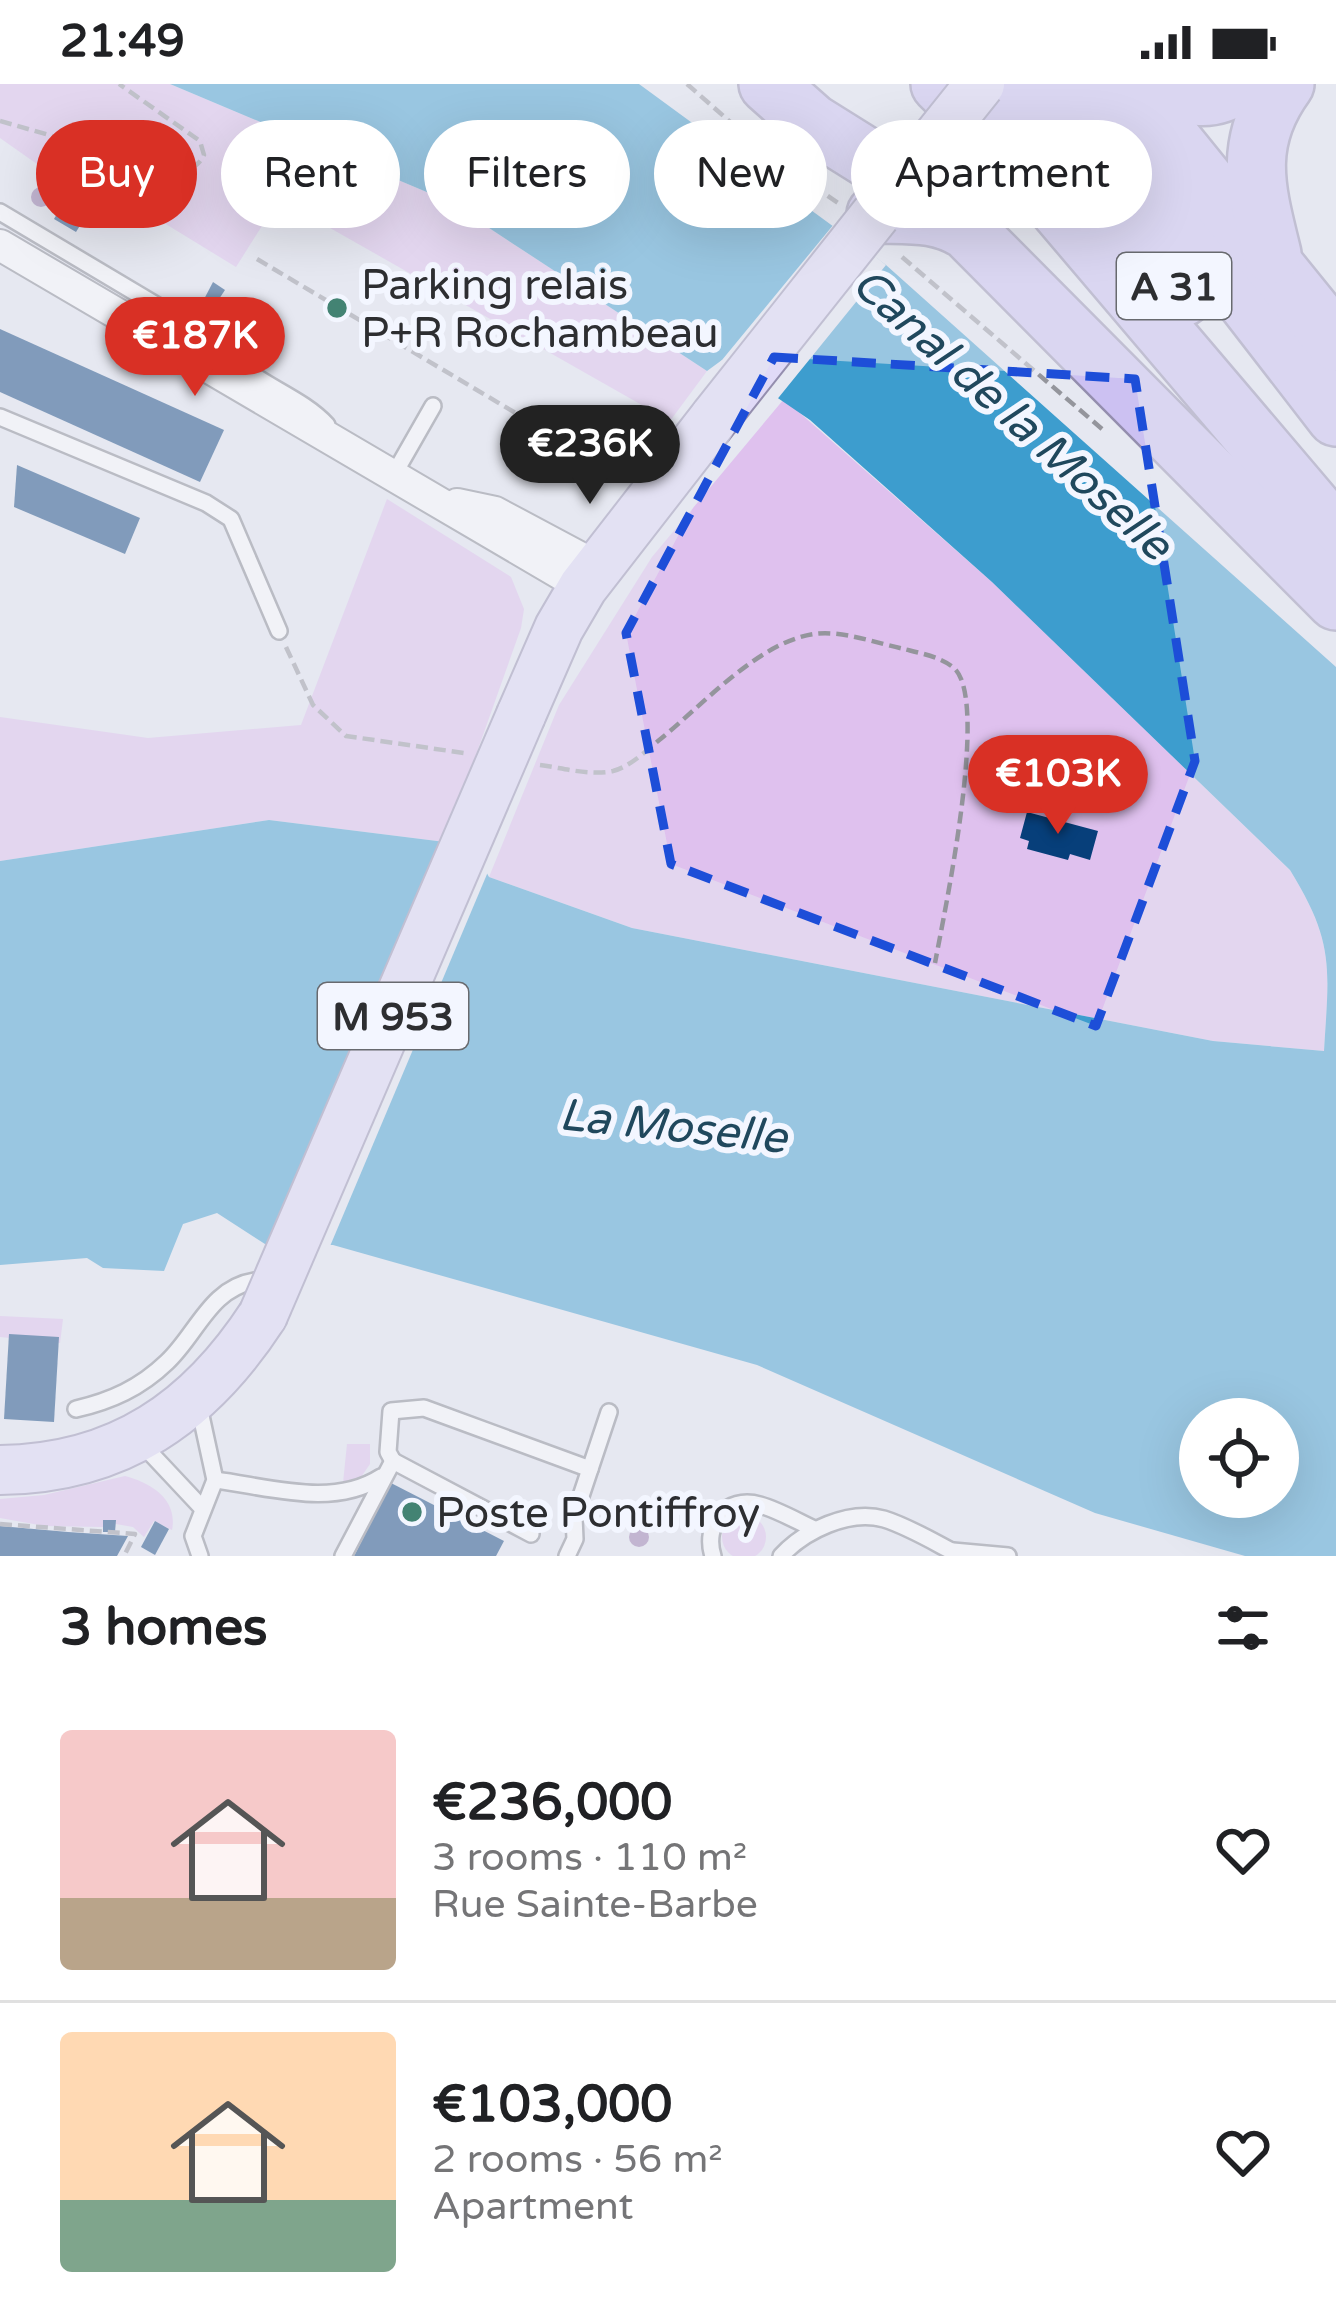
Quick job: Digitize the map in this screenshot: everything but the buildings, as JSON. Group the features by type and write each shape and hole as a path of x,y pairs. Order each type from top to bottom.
{"highway":[{"path":"768,84 812,124 851,148"},
{"path":"940,84 1018,162 1336,536"},
{"name":"A 31","path":"1004,84 1210,331 1336,493"},
{"name":"A 31","path":"1064,84 1189,227 1336,417"},
{"path":"1127,84 1336,342"},
{"path":"1156,84 1195,99 1226,92 1238,84"},
{"path":"1274,264 1256,191 1254,154 1273,101 1285,84"},
{"path":"963,228 1336,601"}],"main road":[{"name":"M 953","path":"952,120 980,84"},
{"name":"M 953","path":"0,1470 74,1459 135,1438 197,1399 234,1360 523,739 582,568 642,510 871,228"}],"street":[{"path":"0,245 424,496 582,568"}],"lane":[{"path":"0,212 188,324 206,326"},
{"path":"178,351 206,326"},
{"path":"206,326 227,358 314,411 356,456"},
{"path":"392,477 433,406"},
{"path":"0,416 206,502 231,519 278,631"},
{"path":"76,1408 116,1400 166,1363 210,1305 232,1287 259,1299"},
{"path":"197,1399 215,1480 193,1536 200,1556"},
{"path":"343,1556 388,1468 391,1411 424,1408 590,1469"},
{"path":"567,1556 575,1539 574,1517 609,1412"},
{"path":"135,1438 203,1509"},
{"path":"215,1480 339,1496 364,1488 388,1468"},
{"path":"388,1468 531,1534"},
{"path":"712,1556 710,1529 719,1513 732,1506 756,1503 814,1529"},
{"path":"781,1556 814,1529 861,1516 884,1519 956,1553 1008,1556"}],"path":[{"path":"0,121 172,170 183,171 200,162 204,154 200,141 119,84"},
{"path":"687,84 761,149 851,210"},
{"path":"876,228 1113,439"},
{"path":"257,259 627,479 642,510"},
{"path":"278,631 313,705 346,736 481,756"},
{"path":"523,739 593,772 615,770 649,749 757,658 818,633 931,656 955,669 964,683 969,730 959,828 935,963"},
{"path":"0,1524 136,1534 126,1553 137,1556"}],"highlighted area":[{"path":"774,357 1135,379 1195,761 1096,1026 671,864 626,633"}],"shaded area":[{"path":"0,84 170,84 256,120 221,120 221,228 261,228 236,267 172,228 197,228 197,120 36,120 36,163 0,138"},
{"path":"400,181 424,191 424,228 489,228 707,371 670,421 330,228 400,228"},
{"path":"784,399 992,582 1290,870 1315,918 1326,957 1324,1051 1213,1041 632,928 489,877 559,705 652,557"},
{"path":"387,499 511,577 524,609 445,842 269,820 0,861 0,717 148,738 301,725"},
{"path":"0,1316 63,1319 60,1343 0,1337"},
{"path":"347,1444 370,1444 370,1464 359,1480 343,1483"},
{"path":"125,1476 144,1483 167,1501 172,1530 154,1521 144,1537 115,1520 104,1520 103,1527 45,1526 0,1518 0,1499 44,1495"},
{"path":"736,1517 752,1517 764,1529 764,1545 753,1556 735,1556 724,1545 724,1529"}],"water":[{"path":"170,84 639,84 688,120 654,120 654,228 827,228 827,222 886,265 1336,667 1336,1556 1245,1556 1095,1513 757,1365 333,1245 265,1244 217,1213 183,1224 164,1271 103,1268 87,1258 0,1265 0,861 269,820 445,842 477,855 489,877 632,928 1213,1041 1324,1051 1326,957 1315,917 1290,870 992,582 810,420 722,360 707,371 489,228 630,228 630,120 424,120 424,191 400,181 400,120 256,120"}],"pier":[{"path":"834,224 886,265 775,402 722,367 708,377"},
{"path":"481,850 490,867 328,1251 273,1250"}],"place":[{"name":"Parking relais P+R Rochambeau","path":"337,308"},
{"name":"Poste Pontiffroy","path":"412,1512"}],"water label":[{"name":"Canal de la Moselle","path":"1013,413"},
{"name":"La Moselle","path":"673,1125"}]}
